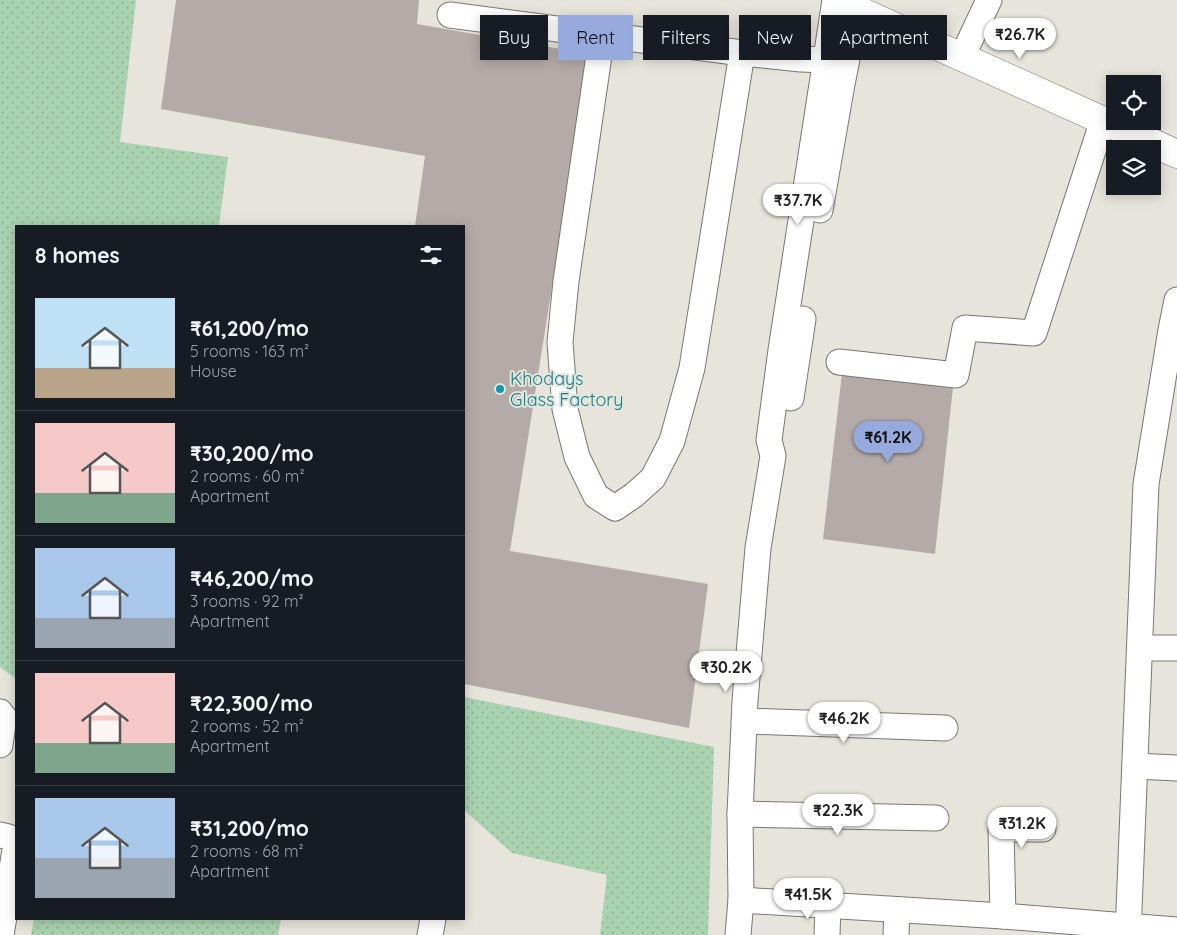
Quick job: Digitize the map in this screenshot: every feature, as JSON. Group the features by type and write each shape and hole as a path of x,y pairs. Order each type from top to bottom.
{"main road":[{"path":"845,3 1177,154"}],"street":[{"path":"962,56 989,0"},
{"path":"841,15 845,3"},
{"path":"773,456 784,441 825,185 845,3"},
{"path":"450,15 558,29"},
{"path":"633,39 739,53"},
{"path":"598,60 566,280 560,342 564,409 576,457 596,496 615,508 634,496 653,478 672,442 692,368 741,60"},
{"path":"738,935 741,900 740,814 745,701 758,548 773,456 769,440 772,417 826,60"},
{"path":"839,362 956,375 966,328 1034,334 1102,120"},
{"path":"1128,930 1146,484 1170,330 1177,300"},
{"path":"1140,648 1177,648"},
{"path":"0,712 4,717 0,745"},
{"path":"745,721 945,728"},
{"path":"1135,766 1177,768"},
{"path":"740,814 936,818"},
{"path":"1003,916 1001,828 1043,828"},
{"path":"0,835 10,837 15,842"},
{"path":"1,935 15,850"},
{"path":"741,900 1003,916 1039,927 1177,930"},
{"path":"827,935 828,906"},
{"path":"896,935 898,910"},
{"path":"430,935 433,920"}],"green space":[{"path":"0,0 136,0 120,142 228,157 219,225 15,225 15,678 0,667"},
{"path":"465,697 714,747 708,935 600,935 607,875 512,853 465,811"},
{"path":"34,920 281,920 278,935 31,935"}],"building":[{"name":"Khodays Glass Factory","path":"176,0 419,0 417,24 480,35 480,60 548,60 548,47 558,49 558,60 588,60 510,551 708,584 689,728 465,684 465,225 415,225 425,156 161,109"},
{"path":"842,373 953,387 935,554 823,539"}],"place":[{"name":"Khodays Glass Factory","path":"500,389"}]}
